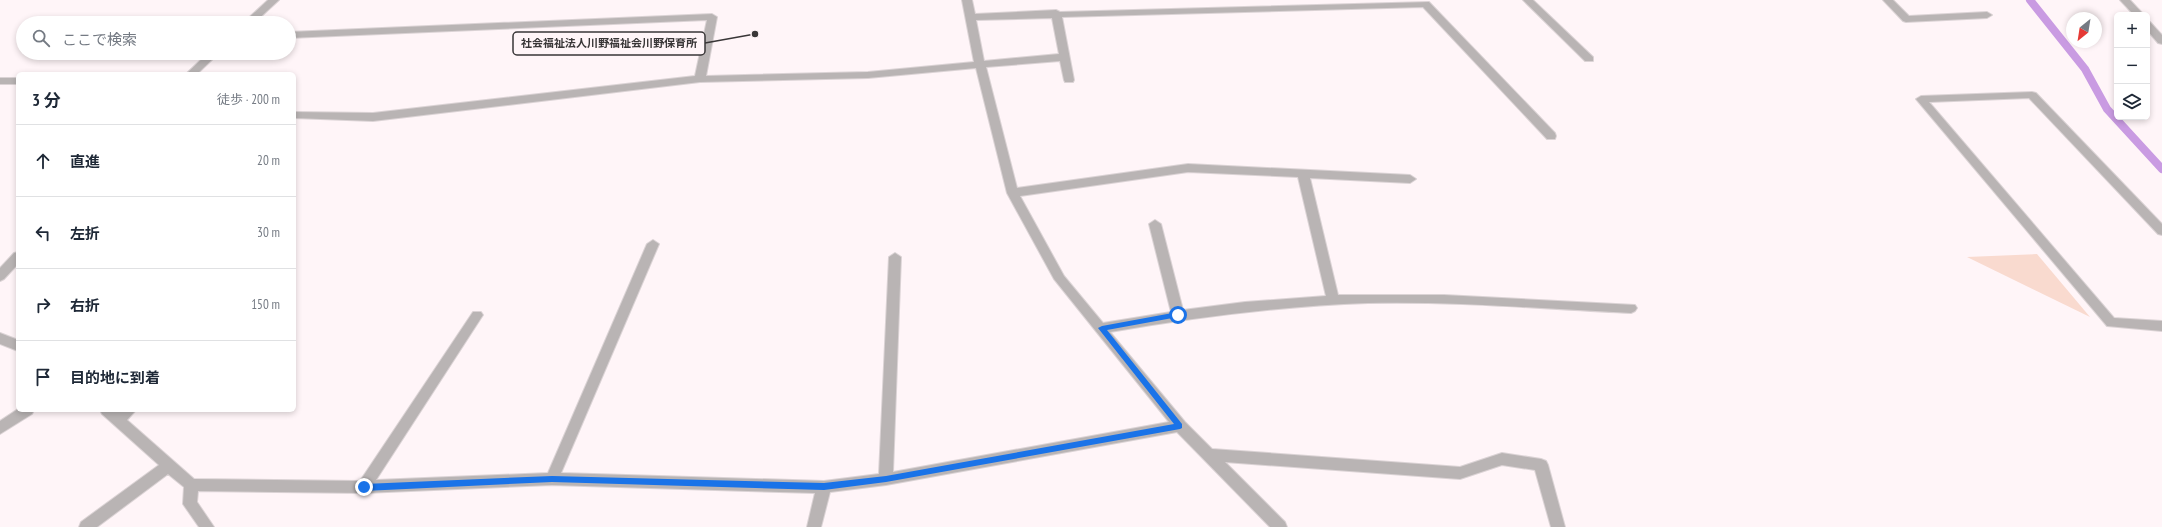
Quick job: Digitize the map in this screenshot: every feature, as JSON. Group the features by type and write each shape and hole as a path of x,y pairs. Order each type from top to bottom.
{"street":[{"path":"256,16 274,0"},
{"path":"966,0 984,85 1013,193 1060,279 1102,328 1180,426 1280,527"},
{"path":"1528,0 1588,59"},
{"path":"1888,0 1906,19 1987,16"},
{"path":"2125,0 2136,12"},
{"path":"970,17 1056,13 1426,4 1551,136"},
{"path":"1056,13 1069,80"},
{"path":"296,35 712,16 700,79"},
{"path":"2150,27 2162,41"},
{"path":"296,115 373,117 700,79 868,75 1065,57"},
{"path":"193,72 206,60"},
{"path":"0,81 16,81"},
{"path":"2162,231 2032,95 1921,99 2111,323 2162,326"},
{"path":"1013,193 1188,168 1410,179"},
{"path":"1303,173 1333,300"},
{"path":"1155,224 1178,315"},
{"path":"552,479 653,244"},
{"path":"886,479 894,257"},
{"path":"0,276 16,258"},
{"path":"1102,328 1178,315 1333,300 1434,300 1631,308"},
{"path":"364,487 477,315"},
{"path":"0,338 16,345"},
{"path":"0,428 24,412"},
{"path":"109,412 191,485 364,487 552,479 824,487 886,479 1180,426"},
{"path":"119,420 127,412"},
{"path":"1211,456 1460,473 1502,459 1541,465 1558,527"},
{"path":"86,527 168,466"},
{"path":"191,485 190,504 207,527"},
{"path":"814,527 824,487"}],"shaded area":[{"path":"2037,254 2090,317 1967,257"}],"waterway":[{"path":"2030,0 2085,69 2107,109 2162,169"}],"place":[{"name":"社会福祉法人川野福祉会川野保育所","path":"755,34"}],"route":[{"path":"364,487 552,479 824,487 886,479 1180,426 1102,328 1178,315"}]}
